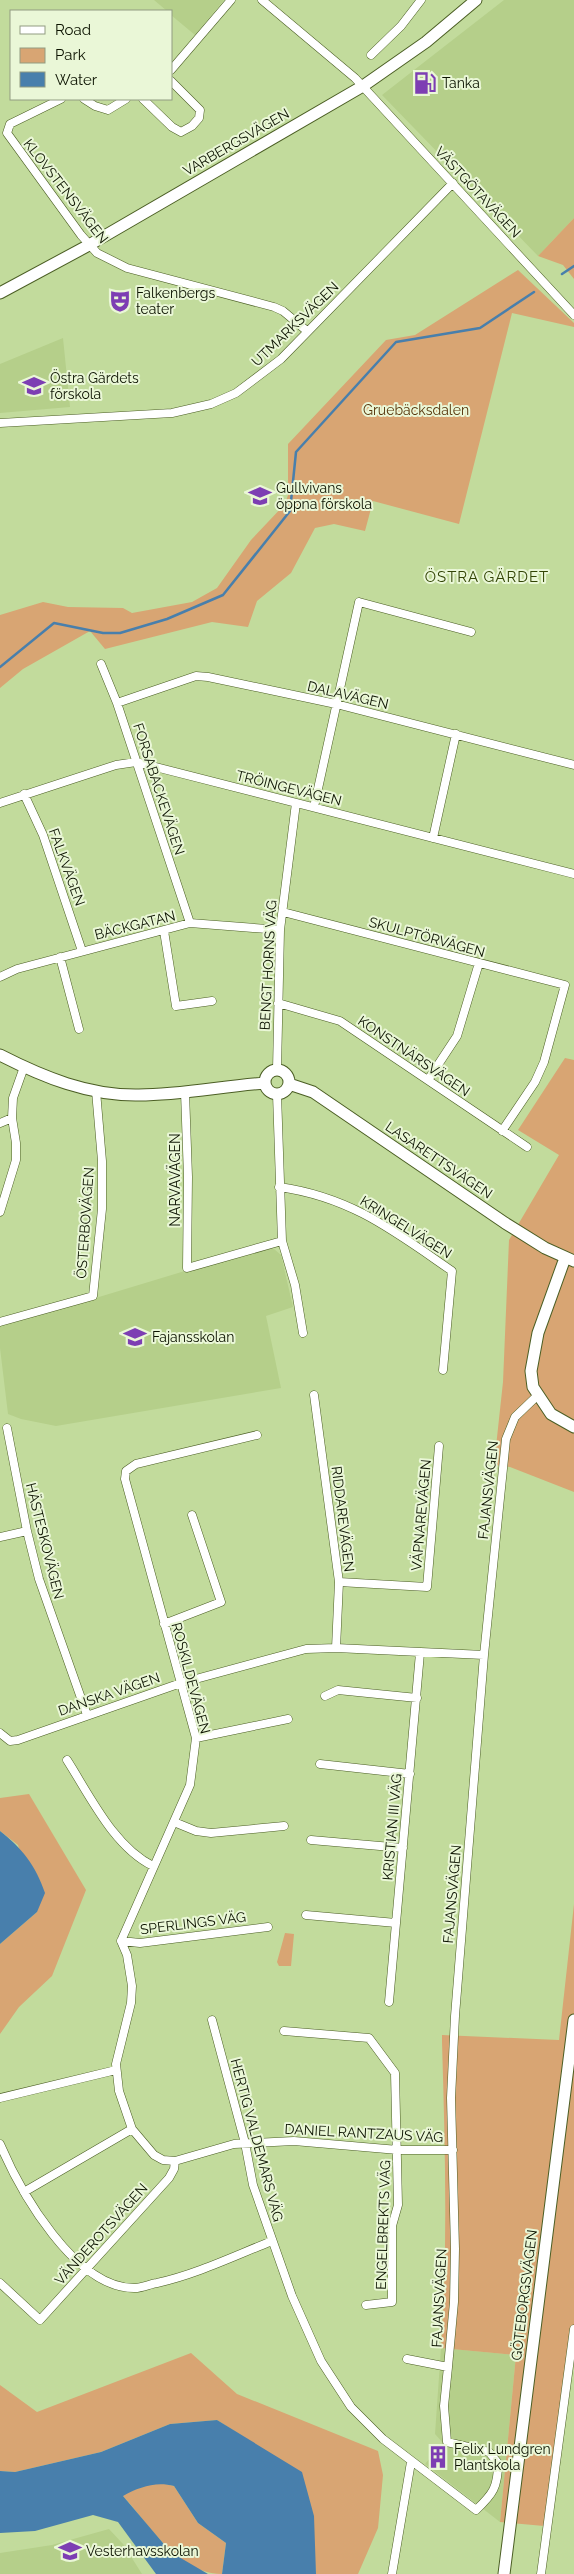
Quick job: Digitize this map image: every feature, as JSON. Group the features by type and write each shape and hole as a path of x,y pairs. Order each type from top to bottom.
{"main road":[{"name":"VARBERGSVÄGEN","path":"0,293 89,245 363,86 426,42 472,1"},
{"path":"0,1055 24,1067 75,1087 96,1091 138,1095 265,1083"},
{"path":"277,1070 286,1075 288,1084 284,1091 277,1094 268,1090 265,1083 269,1073 277,1070"},
{"name":"LASARETTSVÄGEN","path":"288,1084 313,1092 505,1224 570,1260"},
{"path":"570,1260 538,1333 533,1353 533,1387 556,1418 574,1427"},
{"name":"GÖTEBORGSVÄGEN","path":"504,2574 574,2020"}],"street":[{"path":"172,69 231,0"},
{"name":"VÄSTGÖTAVÄGEN","path":"262,0 363,86 574,315"},
{"path":"371,55 401,26 421,0"},
{"path":"144,100 172,127 181,132 186,131 199,118 200,110 172,83"},
{"name":"KLOVSTENSVÄGEN","path":"59,100 10,124 6,130 8,137 89,245 107,259 127,268 274,307 292,317 307,331"},
{"path":"85,100 94,106 108,110 124,100"},
{"name":"UTMARKSVÄGEN","path":"0,423 172,413 196,408 246,387 281,358 453,183"},
{"path":"314,806 359,602 471,632"},
{"name":"FORSABACKEVÄGEN","path":"101,664 117,703 190,923"},
{"name":"DALAVÄGEN","path":"117,703 196,676 336,704 574,765"},
{"path":"433,838 456,734"},
{"name":"TRÖINGEVÄGEN","path":"0,803 116,765 136,762 574,874"},
{"name":"FALKVÄGEN","path":"24,794 43,836 82,951"},
{"name":"BENGT HORNS VÄG","path":"277,1070 280,930 296,802"},
{"name":"SKULPTÖRVÄGEN","path":"283,912 564,985 544,1062 535,1082 502,1131"},
{"name":"BÄCKGATAN","path":"0,977 17,969 190,923 280,930"},
{"path":"164,931 176,1006 212,1001"},
{"path":"60,958 79,1029"},
{"path":"428,1080 457,1036 479,963"},
{"name":"KONSTNÄRSVÄGEN","path":"278,1003 340,1022 527,1147"},
{"path":"0,1212 16,1160 16,1143 12,1118 15,1089 24,1067"},
{"name":"ÖSTERBOVÄGEN","path":"0,1322 93,1296 102,1209 102,1161 96,1091"},
{"name":"NARVAVÄGEN","path":"185,1092 188,1177 187,1268 282,1241"},
{"path":"277,1094 282,1241 294,1282 303,1332"},
{"path":"0,1123 12,1118"},
{"name":"KRINGELVÄGEN","path":"279,1187 308,1193 361,1211 452,1271 443,1370"},
{"name":"RIDDAREVÄGEN","path":"314,1395 338,1582 336,1648"},
{"name":"FAJANSVÄGEN","path":"407,2358 448,2366 454,2302 455,2249 451,2098 454,2016 484,1655 506,1439 515,1417 538,1395"},
{"name":"HÄSTESKOVÄGEN","path":"7,1428 27,1531 39,1579 87,1715"},
{"name":"ROSKILDEVÄGEN","path":"121,1941 152,1866 190,1785 196,1738 125,1479 126,1471 136,1464 258,1435"},
{"name":"VÄPNAREVÄGEN","path":"338,1582 427,1587 439,1446"},
{"path":"164,1624 221,1602 192,1515"},
{"path":"0,1537 27,1531"},
{"name":"DANSKA VÄGEN","path":"0,1733 10,1741 181,1683 306,1649 336,1648 484,1655"},
{"name":"KRISTIAN III VÄG","path":"389,2002 420,1653"},
{"path":"325,1696 338,1690 416,1698"},
{"path":"196,1738 288,1719"},
{"path":"67,1760 123,1845 140,1860 152,1866"},
{"path":"320,1764 410,1774"},
{"path":"174,1822 196,1831 211,1833 284,1826"},
{"path":"311,1840 403,1848"},
{"path":"306,1915 396,1923"},
{"name":"SPERLINGS VÄG","path":"121,1941 140,1943 268,1927"},
{"path":"121,1941 127,1954 132,1986 131,2003 116,2070 119,2092 132,2129 154,2155 163,2160 175,2161"},
{"name":"HERTIG VALDEMARS VÄG","path":"212,2020 245,2143 253,2185 308,2335 351,2406 383,2439 476,2510 493,2492 498,2478 498,2463 489,2452 447,2442 444,2406 448,2366"},
{"name":"ENGELBREKTS VÄG","path":"284,2031 369,2038 395,2073 398,2205 392,2226 394,2262 392,2302 366,2305"},
{"path":"0,2098 116,2070"},
{"path":"24,2192 132,2129"},
{"name":"DANIEL RANTZAUS VÄG","path":"175,2161 234,2144 301,2140 398,2150 453,2150"},
{"path":"0,2144 24,2192 46,2227 87,2268 99,2277 114,2284 135,2288 178,2278 272,2241"},
{"name":"VÄNDEROTSVÄGEN","path":"0,2282 40,2320 169,2178 174,2169 175,2161"},
{"path":"541,2574 574,2329"},
{"path":"392,2574 411,2462"}],"shaded area":[{"path":"154,0 224,0 195,35 172,16 172,10 166,10"},
{"path":"504,0 574,0 574,218 538,256 382,95"},
{"name":"Östra Gärdets förskola","path":"63,338 70,407 0,413 0,364"},
{"name":"Fajansskolan","path":"274,1249 281,1255 293,1307 266,1316 281,1388 56,1426 21,1419 8,1414 0,1348 0,1327 198,1267"},
{"path":"441,2348 516,2355 500,2522 425,2464 443,2443 435,2434"},
{"name":"Vesterhavsskolan","path":"109,2529 123,2544 142,2574 0,2574 0,2553 52,2545"}],"green space":[{"path":"574,218 574,279 563,265 538,256"},
{"name":"Gruebäcksdalen","path":"518,270 574,323 574,327 512,313 459,524 373,501 365,531 334,524 315,528 291,573 257,601 248,627 212,622 105,649 90,631 23,669 0,688 0,615 43,602 68,607 123,608 132,613 192,602 217,588 251,540 285,504 288,495 288,444 386,340 415,335"},
{"path":"565,1058 574,1060 574,1492 510,1467 494,1465 503,1382 509,1240 559,1155 518,1130"},
{"path":"29,1794 86,1890 52,1976 19,2007 0,2034 0,1944 37,1912 18,1845 0,1831 0,1798"},
{"path":"574,1904 574,2335 544,2526 500,2522 516,2355 441,2348 445,2234 442,2035 559,2040"},
{"path":"285,1933 294,1934 291,1966 279,1966 277,1962"},
{"path":"191,2353 237,2394 378,2451 383,2475 378,2528 358,2574 316,2574 314,2558 250,2441 217,2420 170,2424 101,2452 15,2472 0,2471 0,2385 37,2412"},
{"path":"162,2483 174,2486 198,2523 226,2543 222,2574 206,2572 178,2557 154,2533 122,2495 146,2485"}],"water":[{"path":"0,1831 15,1844 33,1866 45,1893 37,1912 0,1944"},
{"path":"217,2420 302,2472 314,2516 316,2574 222,2574 226,2543 198,2523 174,2486 161,2484 135,2490 123,2496 163,2543 179,2557 208,2574 156,2574 118,2522 93,2515 35,2531 0,2533 0,2471 15,2472 101,2452 170,2424"}],"waterway":[{"path":"562,274 574,266"},
{"path":"0,667 54,623 103,633 120,633 167,619 223,595 290,511 296,452 396,342 480,328 534,292"}],"place":[{"name":"Tanka","path":"425,83"},
{"name":"Falkenbergs teater","path":"120,301"},
{"name":"Östra Gärdets förskola","path":"34,386"},
{"name":"Gullvivans öppna förskola","path":"260,496"},
{"name":"Fajansskolan","path":"135,1337"},
{"name":"Felix Lundgren Plantskola","path":"438,2457"},
{"name":"Vesterhavsskolan","path":"70,2551"}],"district":[{"name":"ÖSTRA GÄRDET","path":"487,577"}]}
